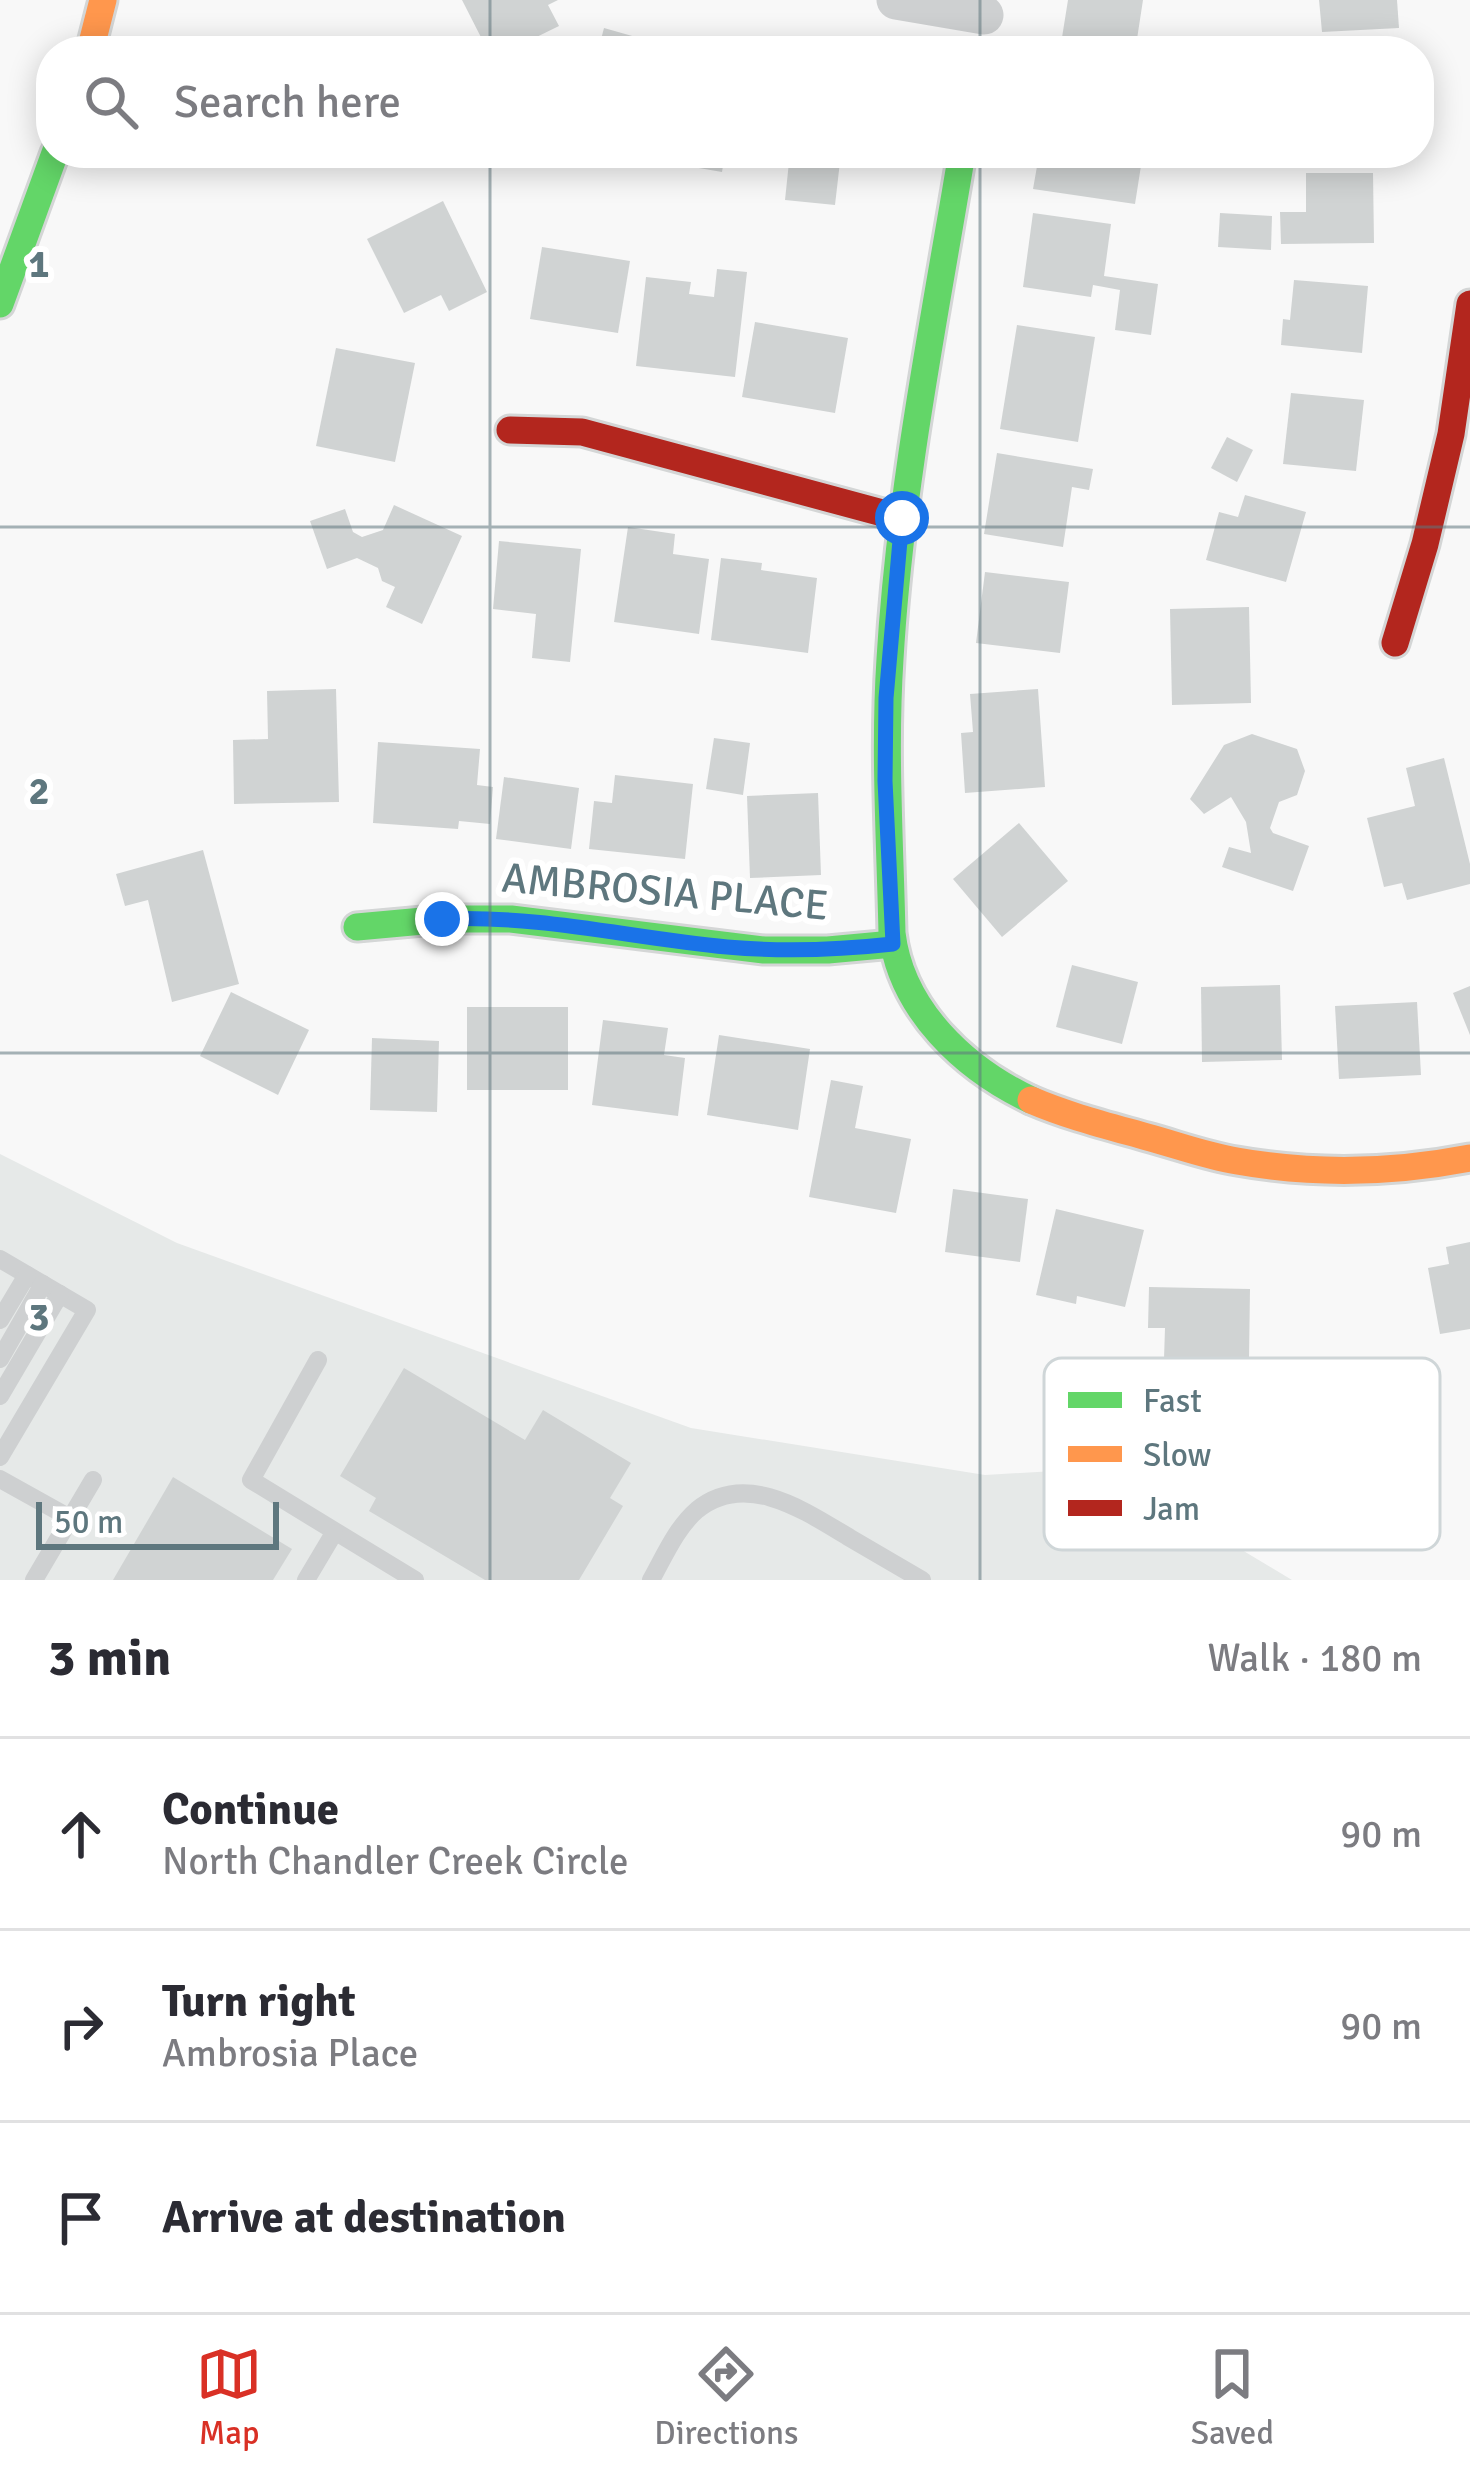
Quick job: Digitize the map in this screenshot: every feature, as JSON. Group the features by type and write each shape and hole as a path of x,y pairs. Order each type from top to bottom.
{"street":[{"path":"95,36 103,0"},
{"path":"896,0 983,22"},
{"path":"0,304 50,168"},
{"path":"960,168 902,518 886,698 893,944 915,998 944,1039 976,1070 1019,1095 1073,1115 1231,1160 1297,1170 1430,1167 1470,1159"},
{"path":"1395,643 1451,434 1470,304"},
{"path":"510,430 582,432 902,518"},
{"name":"AMBROSIA PLACE","path":"357,927 493,918 770,950 893,944"}],"lane":[{"path":"0,1286 28,1276 87,1310 0,1457"},
{"path":"0,1320 28,1276"},
{"path":"0,1359 28,1276"},
{"path":"0,1396 28,1276"},
{"path":"318,1360 251,1480 415,1580"},
{"path":"0,1479 70,1518"},
{"path":"34,1580 93,1480"},
{"path":"651,1580 698,1509 712,1500 745,1494 789,1503 922,1580"},
{"path":"306,1580 334,1533"}],"shaded area":[{"path":"0,1154 177,1243 691,1428 985,1475 1044,1472 1044,1550 1242,1550 1292,1580 0,1580"}],"building":[{"path":"462,0 558,0 548,5 559,26 539,36 480,36"},
{"path":"1068,0 1143,0 1137,36 1062,36"},
{"path":"1319,0 1397,0 1399,28 1322,32"},
{"path":"604,28 632,36 602,36"},
{"path":"788,168 839,168 835,205 785,200"},
{"path":"1037,168 1141,168 1135,204 1033,189"},
{"path":"1306,173 1373,173 1374,243 1281,244 1280,212 1306,212"},
{"path":"443,201 487,292 449,311 441,295 404,313 367,239"},
{"path":"1033,213 1111,224 1104,276 1158,284 1151,335 1115,330 1120,290 1093,285 1091,297 1023,287"},
{"path":"1220,213 1272,216 1271,250 1218,247"},
{"path":"542,247 630,261 618,333 530,319"},
{"path":"717,269 747,272 735,377 636,366 646,277 691,282 689,294 714,297"},
{"path":"1294,280 1368,286 1362,353 1281,345 1283,319 1290,320"},
{"path":"755,322 848,338 835,413 742,397"},
{"path":"1017,325 1095,337 1078,442 1000,429"},
{"path":"336,348 415,363 395,462 316,446"},
{"path":"1291,393 1364,400 1356,471 1283,464"},
{"path":"1227,437 1253,450 1237,482 1211,468"},
{"path":"997,453 1093,469 1089,490 1072,487 1063,547 984,534"},
{"path":"1245,495 1306,512 1286,582 1206,560 1219,512 1238,517"},
{"path":"394,505 462,536 422,624 386,607 395,587 382,581 378,568 357,558 327,569 310,521 345,509 353,532 362,537 383,530"},
{"path":"628,527 675,534 673,554 709,559 699,634 614,622"},
{"path":"499,541 581,549 570,662 532,658 536,614 493,609"},
{"path":"721,558 817,578 808,653 711,640"},
{"path":"985,572 1069,582 1060,653 976,643"},
{"path":"1249,607 1251,703 1172,705 1170,609"},
{"path":"336,689 339,802 234,804 233,740 268,739 267,691"},
{"path":"1038,689 1045,787 965,793 961,733 973,732 970,694"},
{"path":"1252,734 1297,749 1305,771 1297,795 1279,802 1270,828 1309,846 1293,891 1222,867 1229,847 1251,853 1246,822 1231,797 1204,814 1190,799 1224,745"},
{"path":"714,738 750,743 743,795 706,789"},
{"path":"378,742 480,749 477,785 493,787 490,824 459,821 458,829 373,823"},
{"path":"1444,758 1470,864 1470,884 1407,900 1402,883 1384,887 1367,818 1415,806 1406,768"},
{"path":"615,775 693,784 685,859 589,849 594,801 612,803"},
{"path":"504,777 579,788 571,849 496,839"},
{"path":"818,793 821,875 750,878 747,796"},
{"path":"1019,823 1068,881 1002,937 953,879"},
{"path":"203,850 239,984 172,1002 148,900 125,906 116,874"},
{"path":"1072,965 1138,982 1122,1044 1056,1027"},
{"path":"1280,985 1282,1060 1202,1062 1201,987"},
{"path":"1470,986 1470,1035 1453,993"},
{"path":"231,992 309,1030 278,1095 200,1056"},
{"path":"1417,1002 1421,1075 1339,1079 1335,1006"},
{"path":"467,1007 568,1007 568,1090 467,1090"},
{"path":"603,1020 668,1028 664,1055 685,1058 678,1116 592,1105"},
{"path":"719,1035 810,1049 798,1130 707,1115"},
{"path":"372,1038 439,1041 437,1112 370,1110"},
{"path":"831,1080 863,1086 855,1128 911,1139 896,1213 809,1197"},
{"path":"953,1189 1028,1199 1020,1262 945,1252"},
{"path":"1056,1209 1144,1230 1125,1307 1077,1296 1076,1304 1036,1295"},
{"path":"1470,1242 1470,1329 1440,1334 1428,1268 1449,1264 1446,1247"},
{"path":"1149,1287 1250,1289 1249,1358 1164,1358 1165,1328 1148,1328"},
{"path":"404,1368 525,1440 543,1410 631,1463 610,1498 623,1506 579,1580 485,1580 369,1511 376,1498 340,1476"},
{"path":"173,1477 292,1549 273,1580 113,1580"}],"traffic: fast":[{"path":"0,304 50,168"},
{"path":"959,168 919,405 895,595 888,728 892,933 908,987 940,1034 983,1072 1031,1100"},
{"path":"357,927 511,919 764,950 893,944"}],"traffic: slow":[{"path":"94,36 103,0"},
{"path":"1031,1100 1203,1153 1266,1166 1354,1170 1470,1158"}],"traffic: jam":[{"path":"1395,643 1451,434 1470,304"},
{"path":"510,430 582,432 901,518"}],"route":[{"path":"442,919 573,924 770,950 893,944 886,698 902,518"}]}
